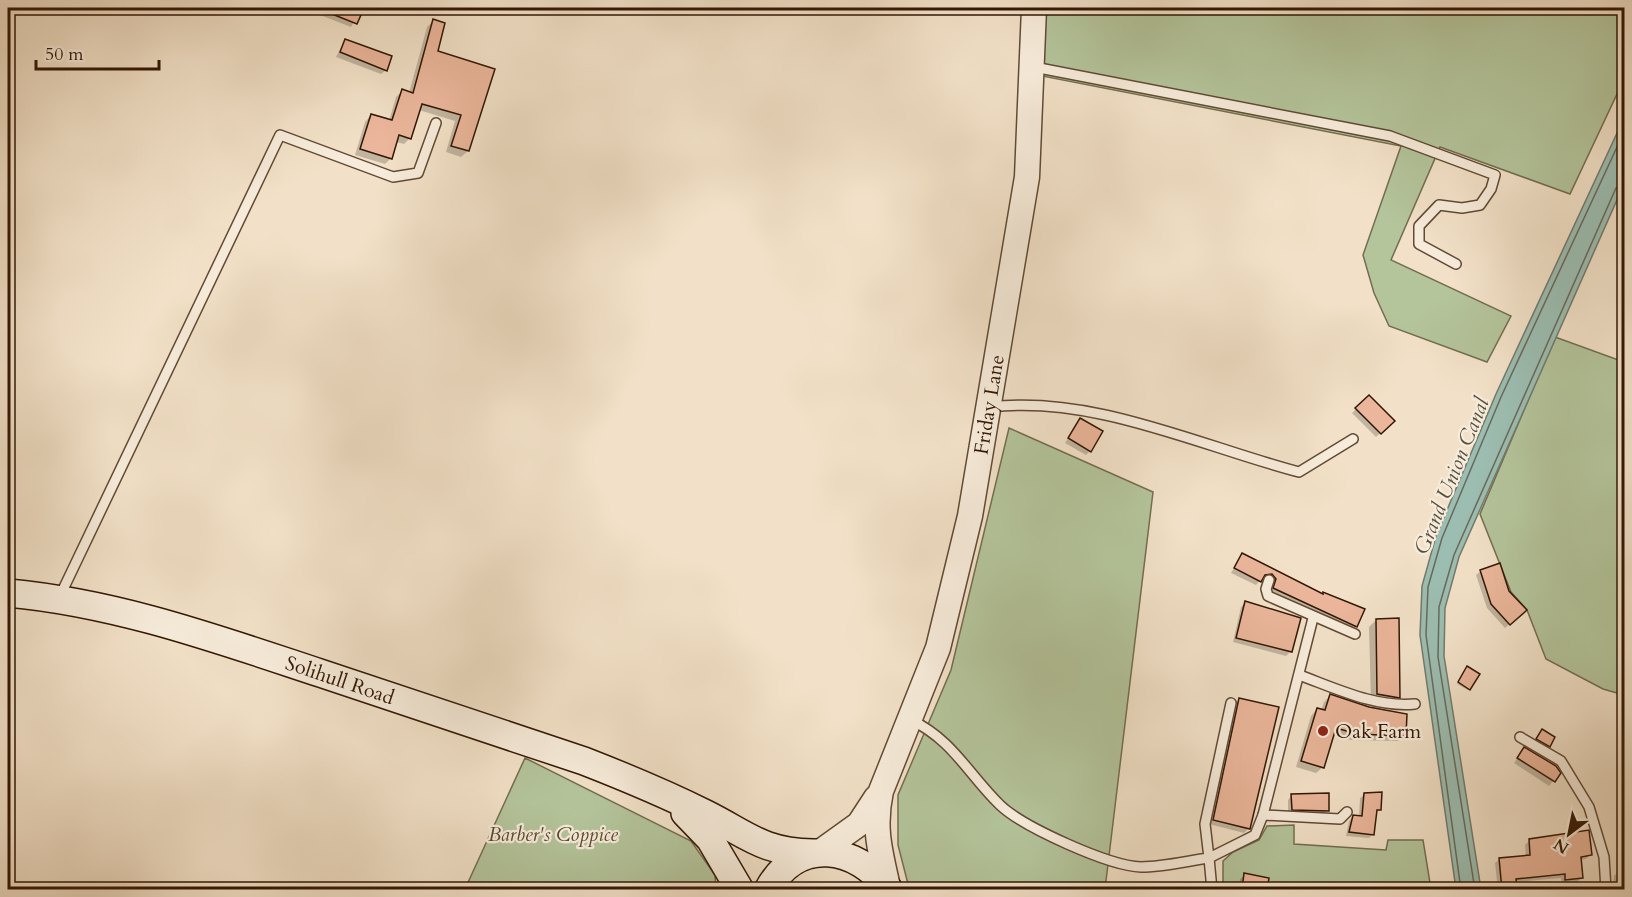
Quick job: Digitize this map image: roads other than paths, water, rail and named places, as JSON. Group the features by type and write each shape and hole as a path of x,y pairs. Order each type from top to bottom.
{"main road":[{"name":"Solihull Road","path":"8,593 58,597 198,631 584,760 664,794 765,847 787,852 836,853 858,861 889,888"},
{"name":"Solihull Road","path":"664,794 710,839 740,890"},
{"path":"768,890 781,872 816,853"}],"street":[{"name":"Friday Lane","path":"889,888 876,835 876,814 881,791 938,648 970,516 1027,177 1034,8"},
{"name":"Friday Lane","path":"816,853 859,824 881,791"}],"lane":[{"path":"1032,67 1390,136 1495,175 1491,189 1480,205 1462,208 1438,205 1419,226 1419,244 1456,264"},
{"path":"58,597 280,135 393,177 418,173 436,123"},
{"path":"989,408 1018,404 1054,406 1173,432 1299,472 1353,439"},
{"path":"1269,580 1266,590 1268,596 1313,618 1355,634"},
{"path":"909,719 932,730 945,742 1001,806 1023,821 1083,850 1111,861 1140,867 1209,858 1255,835 1263,815 1313,618"},
{"path":"1299,675 1366,698 1398,705 1415,704"},
{"path":"1212,890 1205,824 1231,703"},
{"path":"1520,737 1561,761 1589,807 1604,856 1606,890"},
{"path":"1263,815 1340,819 1347,812"}],"water":[{"path":"1624,118 1624,184 1459,557 1445,608 1444,656 1481,889 1456,889 1420,635 1422,586 1436,536 1496,394"}],"place":[{"name":"Oak Farm","path":"1323,731"}],"water label":[{"name":"Grand Union Canal","path":"1452,476"}],"park label":[{"name":"Barber's Coppice","path":"553,834"}]}
